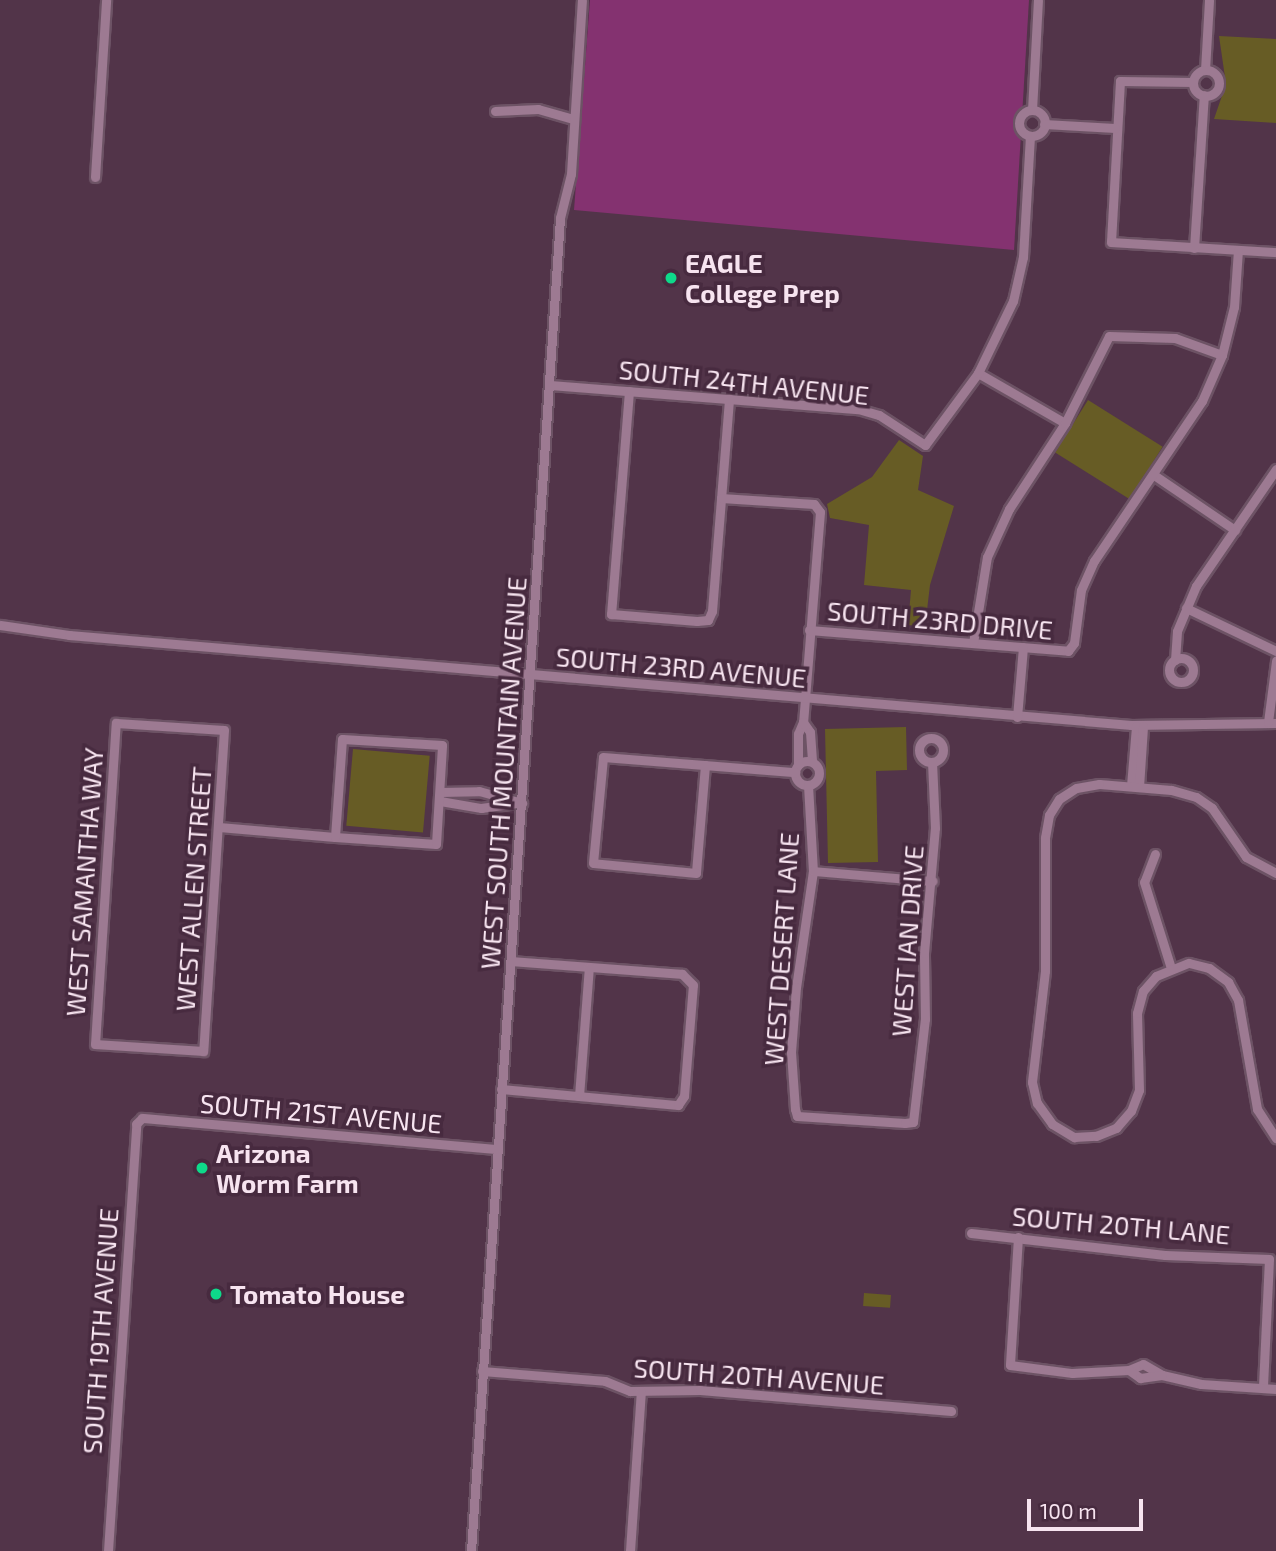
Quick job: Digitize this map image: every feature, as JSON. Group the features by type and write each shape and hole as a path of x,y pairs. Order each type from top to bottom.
{"street":[{"path":"94,177 106,0"},
{"name":"WEST SOUTH MOUNTAIN AVENUE","path":"471,1551 560,218 571,174 582,0"},
{"path":"1032,110 1038,0"},
{"path":"1209,0 1205,70 1193,82 1120,81 1115,128 1111,242 1276,252"},
{"path":"1204,96 1214,92 1218,81 1205,70"},
{"path":"1193,82 1204,96 1194,248"},
{"path":"495,111 538,109 574,119"},
{"path":"1044,124 1039,113 1032,110 1022,115 1019,124 1030,136 1021,276 1007,316 978,373 1065,424"},
{"path":"1044,124 1115,128"},
{"path":"1030,136 1038,134 1044,124"},
{"path":"1234,530 1154,475 1202,401 1222,355 1234,307 1238,250"},
{"path":"973,643 988,557 1009,509 1065,424 1109,337 1175,338 1222,355"},
{"name":"SOUTH 24TH AVENUE","path":"550,385 869,411 925,444 978,373"},
{"path":"629,391 611,614 708,620 729,399"},
{"path":"1175,660 1175,643 1186,608 1234,530 1276,469"},
{"name":"SOUTH 23RD DRIVE","path":"809,630 1068,651 1074,643 1081,590 1094,561 1154,475"},
{"path":"721,498 814,505 820,512 803,722 797,744 799,782 808,785"},
{"path":"1186,608 1276,651"},
{"name":"SOUTH 23RD AVENUE","path":"0,625 531,676 1017,717 1139,726 1272,723"},
{"path":"1017,717 1023,647"},
{"path":"1272,723 1276,661"},
{"path":"705,765 696,873 593,863 603,757 705,765 797,768 812,762 811,744 803,722"},
{"name":"WEST ALLEN STREET","path":"116,723 224,730 203,1051"},
{"name":"WEST SAMANTHA WAY","path":"116,723 95,1044 203,1051"},
{"path":"1135,787 1139,726"},
{"path":"219,827 335,837 436,844 442,745 342,739 335,837"},
{"path":"797,744 811,744"},
{"name":"WEST DESERT LANE","path":"812,762 819,775 808,785 813,871 791,1052 797,1116 913,1122"},
{"name":"WEST IAN DRIVE","path":"913,1122 925,1019 925,953 933,881 932,762"},
{"path":"1274,1137 1256,1110 1238,1000 1228,982 1209,968 1189,963 1171,968 1143,991 1137,1013 1139,1090 1131,1111 1116,1128 1096,1136 1074,1137 1052,1124 1037,1103 1032,1082 1045,971 1045,838 1049,816 1059,799 1076,788 1135,787 1196,797 1212,808 1247,857 1276,873"},
{"path":"440,797 479,791 522,803"},
{"path":"440,797 481,808 522,803"},
{"path":"1155,854 1144,882 1171,968"},
{"path":"813,871 933,881"},
{"path":"501,1089 678,1105 684,1096 693,985 682,974 511,961"},
{"path":"579,1096 589,967"},
{"name":"SOUTH 21ST AVENUE","path":"142,1118 497,1149"},
{"name":"SOUTH 19TH AVENUE","path":"108,1551 133,1128 142,1118"},
{"name":"SOUTH 20TH LANE","path":"971,1233 1165,1255 1269,1259 1263,1388"},
{"path":"1018,1237 1010,1365 1072,1373 1129,1370 1140,1378 1162,1375 1201,1384 1276,1389"},
{"name":"SOUTH 20TH AVENUE","path":"482,1371 605,1381 641,1391 700,1390 951,1411"},
{"path":"630,1551 641,1391"}],"shaded area":[{"path":"590,0 1029,0 1014,250 574,210"},
{"path":"1219,36 1276,39 1276,123 1214,119 1226,84"},
{"path":"1088,400 1163,447 1130,499 1055,453"},
{"path":"899,440 923,456 918,490 954,506 930,585 925,627 908,625 911,590 864,585 869,525 830,518 827,504 872,477"},
{"path":"906,727 907,770 876,771 878,862 828,863 825,729"},
{"path":"353,749 430,756 423,832 346,826"},
{"path":"864,1293 891,1295 890,1308 863,1306"}],"place":[{"name":"EAGLE College Prep","path":"671,278"},
{"name":"Arizona Worm Farm","path":"202,1168"},
{"name":"Tomato House","path":"216,1294"}]}
